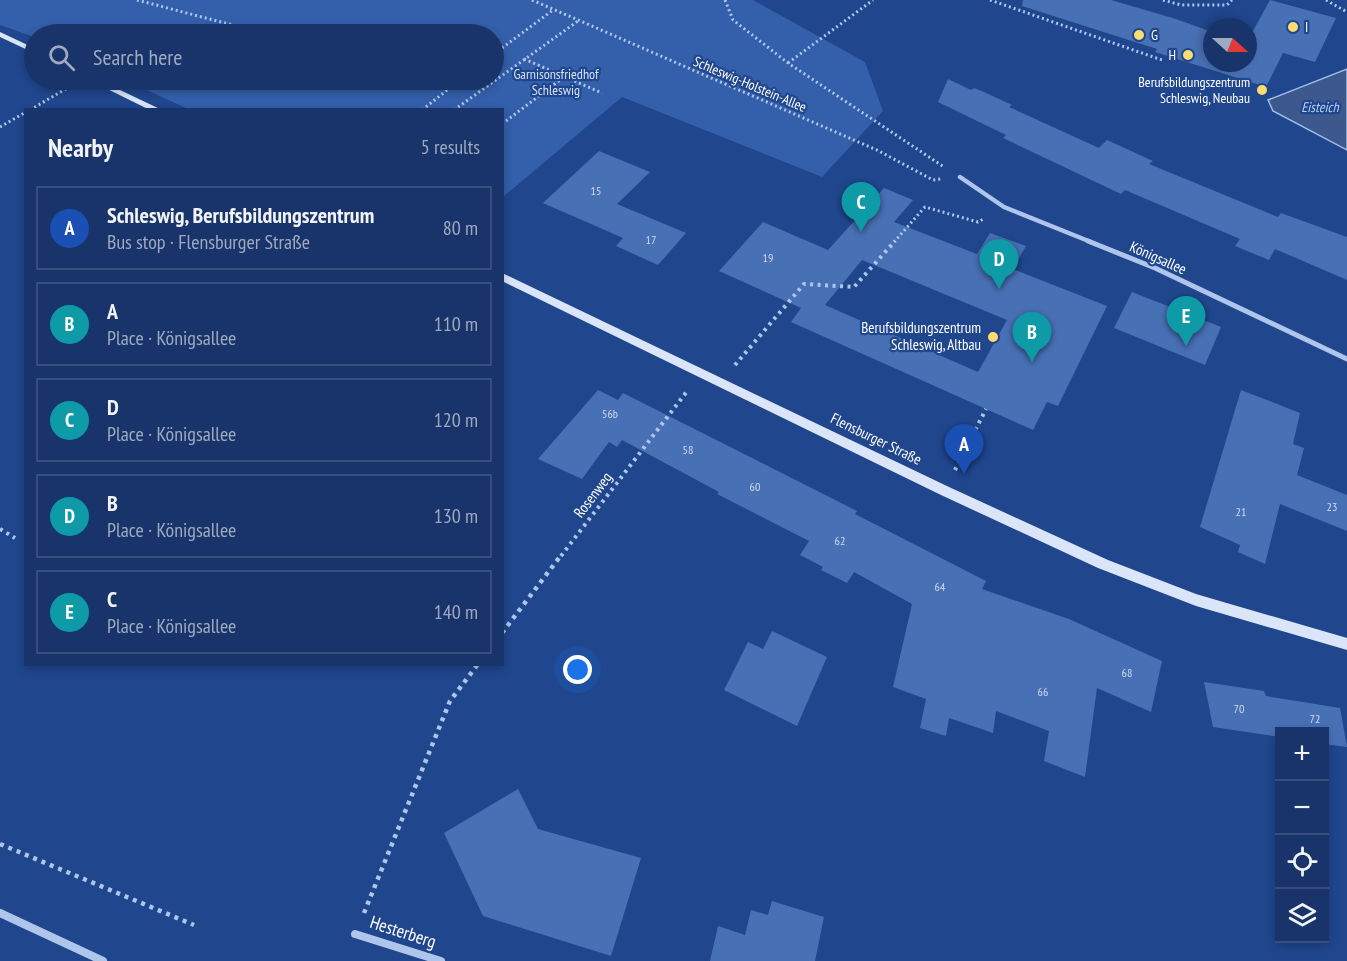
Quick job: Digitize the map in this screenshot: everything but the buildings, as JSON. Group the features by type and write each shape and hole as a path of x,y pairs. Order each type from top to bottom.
{"street":[{"path":"0,34 24,46"},
{"path":"115,90 154,108"},
{"name":"Königsallee","path":"960,177 1004,207 1155,268 1347,359"},
{"name":"Flensburger Straße","path":"504,277 945,491 1103,564 1196,600 1347,644"},
{"path":"0,913 103,961"},
{"name":"Hesterberg","path":"355,934 441,961"}],"path":[{"path":"137,0 229,24"},
{"name":"Schleswig-Holstein-Allee","path":"533,0 877,150 933,180 960,177"},
{"path":"725,0 733,20 788,63 960,177"},
{"path":"788,63 873,0"},
{"path":"990,0 1162,60"},
{"path":"1162,0 1181,5 1227,5 1232,0"},
{"path":"1326,0 1347,12"},
{"path":"504,47 553,10"},
{"path":"504,74 578,21"},
{"path":"524,59 602,93"},
{"path":"504,122 564,77"},
{"path":"33,108 65,90"},
{"path":"424,108 447,90"},
{"path":"457,108 481,90"},
{"path":"0,127 24,113"},
{"path":"721,381 804,284 854,287 925,207 978,222"},
{"name":"Rosenweg","path":"504,630 702,373"},
{"path":"945,491 986,409"},
{"path":"0,530 15,538"},
{"path":"355,934 450,701 476,666"},
{"path":"0,844 194,925"}],"green space":[{"name":"Garnisonsfriedhof Schleswig","path":"0,0 753,0 865,62 883,111 822,177 622,97 504,196 504,108 186,108 147,90 504,90 504,24 24,24 24,33 0,25"}],"water":[{"name":"Eisteich","path":"1347,69 1347,150 1273,111 1268,100"}],"place":[{"name":"I","path":"1293,27"},
{"name":"G","path":"1139,35"},
{"name":"H","path":"1188,55"},
{"name":"Berufsbildungszentrum Schleswig, Neubau","path":"1262,90"},
{"name":"D","path":"861,232"},
{"name":"B","path":"999,289"},
{"name":"Berufsbildungszentrum Schleswig, Altbau","path":"993,337"},
{"name":"C","path":"1186,346"},
{"name":"A","path":"1032,362"},
{"name":"Schleswig, Berufsbildungszentrum","path":"964,474"}]}
